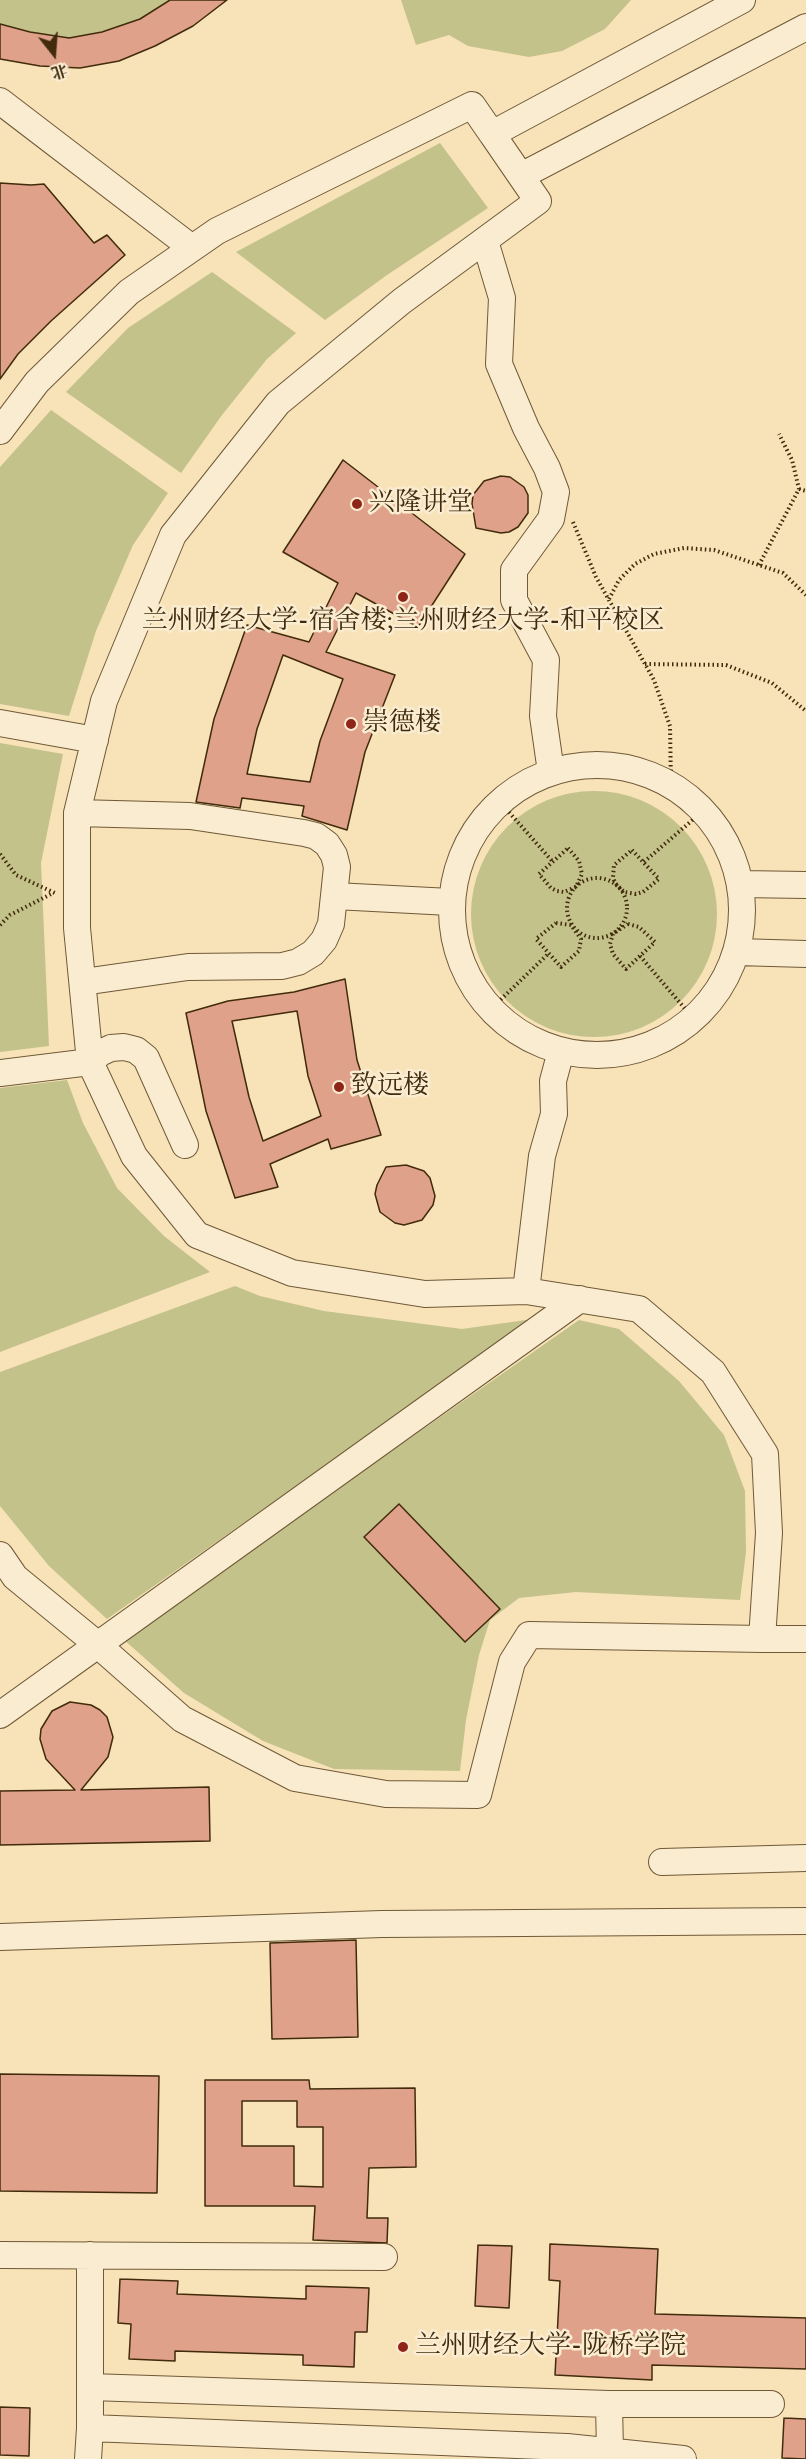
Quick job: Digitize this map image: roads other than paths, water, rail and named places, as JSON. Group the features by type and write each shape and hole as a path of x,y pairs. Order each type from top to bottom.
{"street":[{"path":"492,134 742,0"},
{"path":"521,176 806,27"},
{"path":"0,101 192,248"},
{"path":"0,431 37,382 129,292 192,248 217,231 472,105 538,201 402,301 278,403 173,535 104,701 77,813 77,903 90,1062 134,1156 197,1235 292,1273 425,1294 526,1291 639,1309 712,1372 765,1454 769,1533 762,1639"},
{"path":"484,241 502,298 499,364 556,492 551,519 514,570 514,600 546,660 543,716 551,772"},
{"path":"0,723 95,740"},
{"path":"613,765 653,775 671,785 704,810 728,844 741,884 742,925 737,952 711,1001 693,1018 662,1039 623,1052 603,1055 561,1051 523,1035 490,1009 477,993 459,956 450,902 462,855 483,819 500,802 532,780 551,772 571,767 613,765"},
{"path":"77,813 190,816 304,832 327,844 338,867 331,924 324,940 313,952 298,962 282,966 188,967 82,982"},
{"path":"741,884 806,885"},
{"path":"335,896 450,902"},
{"path":"737,952 806,954"},
{"path":"0,1073 90,1062 105,1051 124,1047 136,1050 146,1058 185,1144"},
{"path":"526,1291 542,1156 554,1114 553,1081 561,1051"},
{"path":"0,1715 580,1299"},
{"path":"0,1555 15,1576 182,1719 295,1778 386,1794 478,1795 512,1662 529,1635 806,1639"},
{"path":"662,1862 806,1858"},
{"path":"0,1937 382,1924 806,1921"},
{"path":"0,2255 384,2257"},
{"path":"88,2459 90,2255"},
{"path":"90,2386 609,2404 771,2404"},
{"path":"609,2404 610,2451"},
{"path":"90,2428 567,2453 610,2451 683,2459"}],"place":[{"name":"兴隆讲堂","path":"357,504"},
{"name":"兰州财经大学-宿舍楼;兰州财经大学-和平校区","path":"403,597"},
{"name":"崇德楼","path":"351,724"},
{"name":"致远楼","path":"339,1087"},
{"name":"兰州财经大学-陇桥学院","path":"403,2347"}]}
